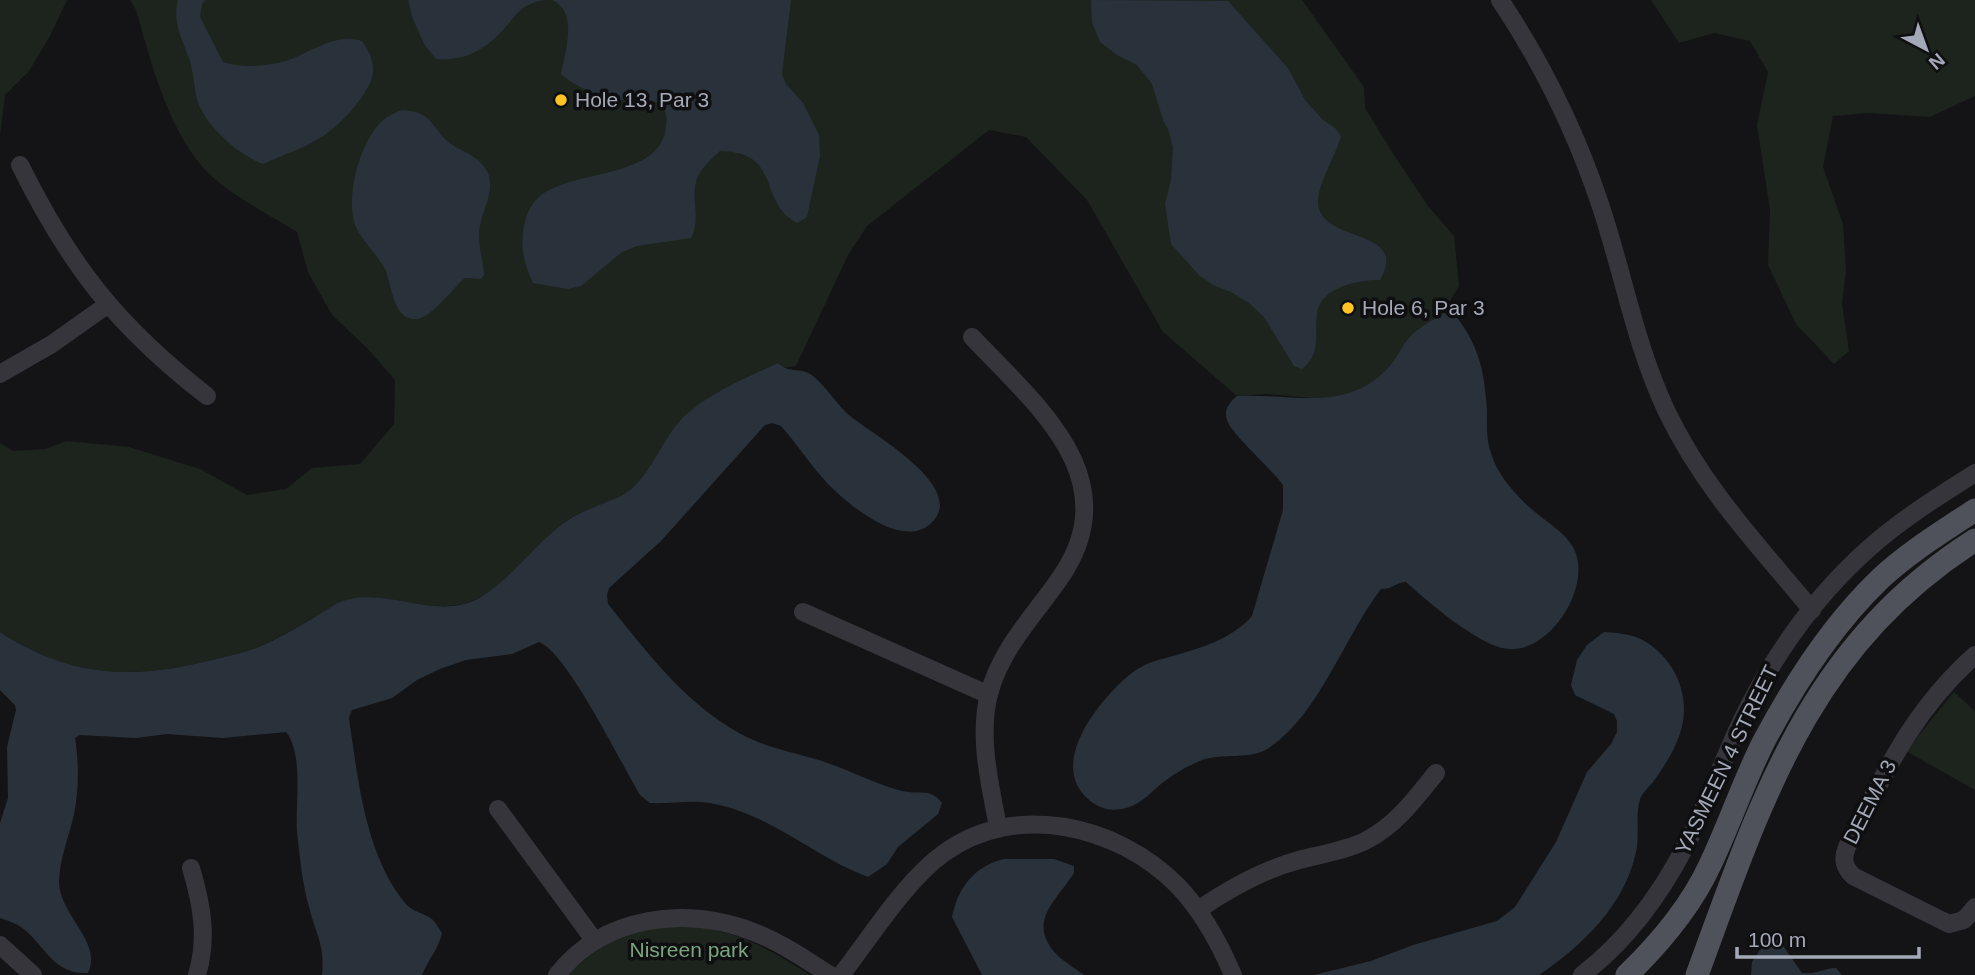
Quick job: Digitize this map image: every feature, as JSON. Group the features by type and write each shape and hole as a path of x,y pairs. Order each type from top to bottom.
{"main road":[{"path":"1627,975 1666,932 1703,878 1768,735 1796,686 1835,630 1889,571 1975,510"},
{"path":"1697,975 1769,786 1816,699 1876,620 1925,575 1975,540"}],"street":[{"path":"1500,0 1533,52 1576,140 1600,205 1652,376 1681,441 1720,501 1812,610"},
{"path":"20,165 44,215 73,261 107,304 163,360 207,396"},
{"path":"0,374 52,344 107,304"},
{"path":"972,337 1055,426 1076,466 1082,486 1084,508 1082,528 1069,565 1017,634 1001,663 989,695 986,745 998,827"},
{"name":"YASMEEN 4 STREET","path":"1582,975 1625,935 1656,896 1685,847 1727,749 1752,700 1780,653 1812,610 1866,551 1904,520 1975,473"},
{"path":"803,612 989,695"},
{"name":"DEEMA 3","path":"1975,655 1942,687 1915,720 1847,847 1844,859 1853,876 1940,921 1949,924 1964,920 1975,907"},
{"path":"1198,910 1247,880 1273,868 1348,848 1367,840 1400,817 1436,773"},
{"path":"498,808 594,940"},
{"path":"841,975 922,873 944,853 970,838 998,827 1031,824 1064,826 1105,838 1126,846 1153,864 1198,910 1233,975"},
{"path":"191,868 201,902 204,925 203,949 197,975"},
{"path":"557,975 569,959 594,940 625,926 659,919 692,918 726,922 758,933 830,975"},
{"path":"0,945 33,975"}],"green space":[{"path":"0,0 67,0 29,71 5,95 0,136"},
{"path":"130,0 1302,0 1364,87 1365,108 1392,152 1428,206 1454,236 1459,286 1443,313 1409,338 1385,372 1368,386 1350,394 1325,399 1267,394 1237,396 1163,332 1087,200 1026,137 989,130 867,226 848,255 796,366 783,368 778,363 725,388 699,405 679,423 636,485 622,495 566,521 491,591 463,604 447,606 381,599 348,600 247,651 179,667 126,672 75,666 25,647 0,632 0,443 13,451 46,449 66,441 129,447 200,469 247,495 286,489 312,468 360,464 394,424 395,380 368,349 332,315 308,272 297,232 221,184 200,164 188,147 161,91 136,10"},
{"path":"1651,0 1975,0 1975,96 1930,117 1867,113 1833,116 1823,167 1843,224 1846,270 1842,304 1849,351 1834,364 1796,324 1768,265 1770,210 1757,125 1768,72 1750,41 1714,33 1679,43"},
{"path":"1954,692 1975,711 1975,790 1906,751"},
{"name":"Nisreen park","path":"683,925 719,931 750,941 810,975 568,975 607,943 620,937 647,929"}],"shaded area":[{"path":"178,0 205,0 200,17 223,62 249,66 268,65 286,61 335,41 353,39 362,41 370,55 373,68 371,80 354,108 330,131 309,144 263,164 242,153 222,137 205,117 196,95 190,63 177,23"},
{"path":"408,0 544,0 523,8 494,39 472,54 436,59 424,44"},
{"path":"552,0 791,0 782,74 786,84 803,103 819,135 820,156 807,217 797,223 785,214 777,203 762,169 753,160 740,154 720,151 698,176 695,223 691,238 637,246 622,252 581,286 568,289 533,283 525,262 522,241 526,218 535,201 552,189 632,165 649,156 661,144 666,123 664,110 657,103 605,96 581,87 561,74 568,23 565,13"},
{"path":"1091,0 1228,1 1288,68 1305,100 1341,136 1322,183 1319,209 1326,220 1337,227 1376,245 1384,253 1386,264 1380,280 1351,284 1325,297 1317,313 1315,350 1302,369 1294,366 1264,317 1249,303 1199,275 1171,244 1165,204 1171,180 1173,147 1168,129 1152,84 1137,65 1100,42 1092,22"},
{"path":"402,110 423,115 445,139 481,163 489,176 490,184 479,241 484,274 481,279 465,278 429,314 417,319 402,314 398,308 385,269 358,231 352,212 354,182 363,151 378,126 389,116"},
{"path":"1443,313 1456,316 1476,350 1484,383 1488,442 1498,470 1522,500 1562,533 1574,549 1578,565 1577,582 1562,617 1550,632 1535,643 1519,649 1502,648 1478,638 1406,582 1381,589 1303,715 1269,748 1253,754 1202,760 1173,775 1142,800 1126,808 1106,809 1092,802 1078,787 1073,761 1082,733 1107,697 1128,676 1143,666 1216,642 1235,631 1252,616 1283,510 1283,485 1230,426 1226,413 1230,404 1237,396 1331,397 1366,386 1390,366 1412,335"},
{"path":"778,363 785,368 813,376 849,415 914,464 929,479 938,495 939,511 929,525 917,531 890,528 876,521 837,493 781,426 772,423 765,425 661,541 609,588 608,604 672,680 729,727 761,743 823,762 889,787 906,792 927,793 938,799 942,803 938,814 898,847 887,864 868,877 755,817 736,810 699,802 650,803 640,795 579,687 551,650 539,642 512,654 466,660 440,669 417,680 392,698 352,710 349,718 365,815 381,862 405,903 433,920 442,933 422,975 322,975 321,947 300,861 297,766 292,742 286,732 223,738 167,734 136,738 80,735 75,738 77,795 59,883 66,906 90,951 88,973 67,970 59,965 25,930 0,918 0,823 8,798 7,747 16,710 15,705 0,690 0,632 52,659 77,666 103,671 155,671 255,648 346,600 362,597 432,606 465,604 493,589 568,520 630,490 644,475 679,422 700,404"},
{"path":"1604,632 1636,637 1665,659 1682,692 1684,717 1676,744 1640,799 1637,845 1630,871 1612,907 1600,922 1571,951 1539,975 1314,975 1371,961 1413,945 1497,921 1515,907 1556,842 1587,772 1611,744 1617,732 1614,714 1575,695 1571,685 1577,660 1587,645"},
{"path":"1004,859 1054,859 1074,866 1074,873 1047,912 1044,932 1057,955 1084,975 982,975 952,917 958,897 969,880 984,867"},
{"path":"1767,939 1779,940 1802,973 1836,968 1842,975 1751,975 1752,962"}],"place":[{"name":"Hole 13, Par 3","path":"561,100"},
{"name":"Hole 6, Par 3","path":"1348,308"}]}
